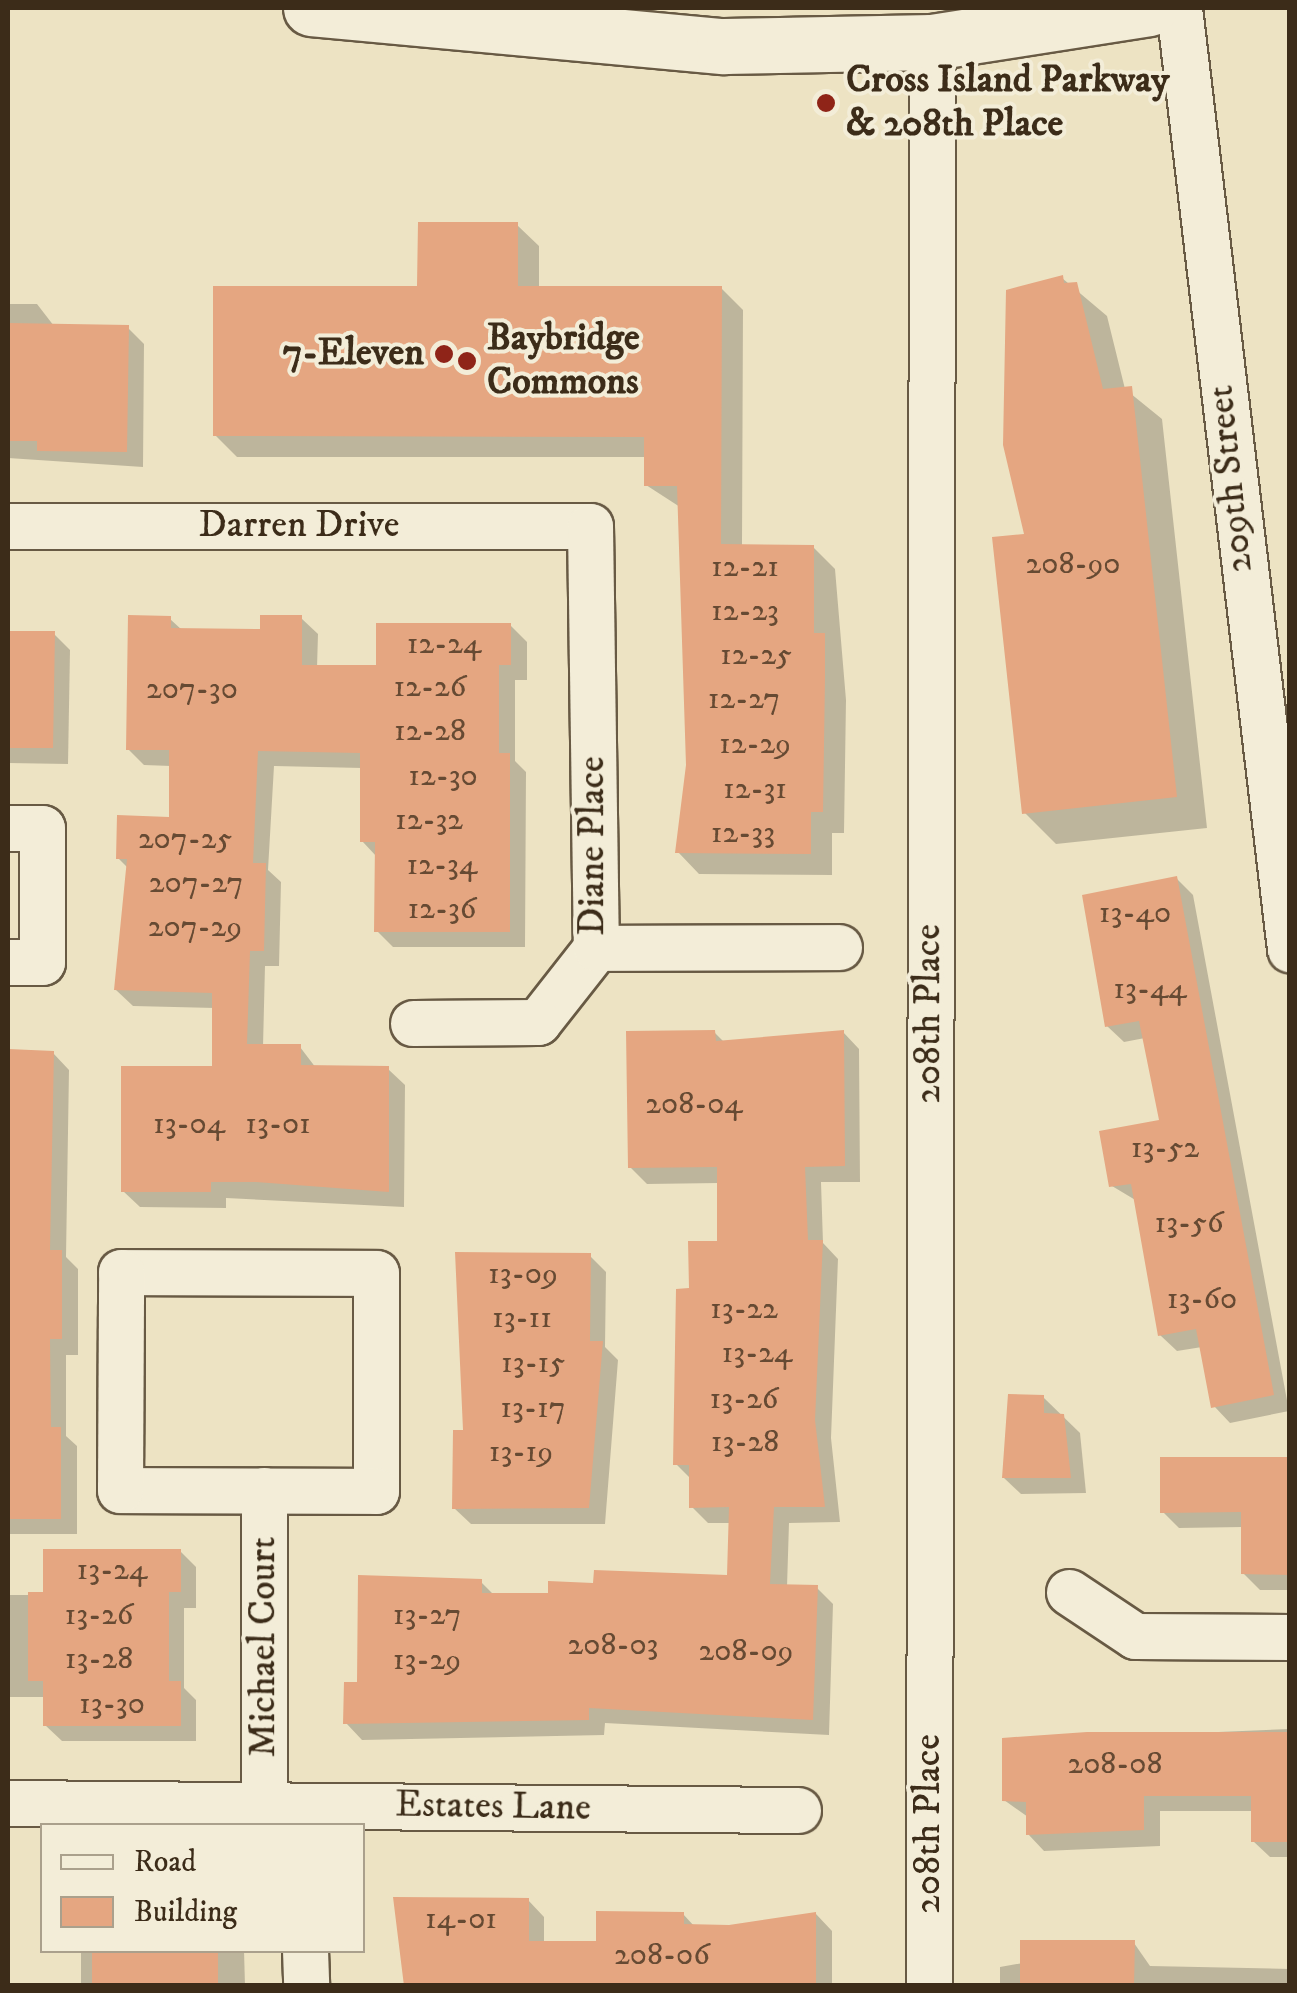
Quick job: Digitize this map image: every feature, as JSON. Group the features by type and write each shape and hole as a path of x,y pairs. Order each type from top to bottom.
{"street":[{"path":"311,8 724,46 932,42 1149,8"},
{"name":"209th Street","path":"1179,8 1290,950"},
{"name":"208th Place","path":"929,1986 932,42"},
{"name":"Darren Drive","path":"8,526 590,526"},
{"name":"Diane Place","path":"413,1023 538,1022 596,948 590,526"},
{"path":"8,828 42,828 42,962 8,962"},
{"path":"596,948 839,947"},
{"name":"Michael Court","path":"120,1272 376,1273 376,1491 264,1490 120,1490 120,1272"},
{"name":"Michael Court","path":"264,1490 290,1811"},
{"path":"1069,1592 1135,1636 1290,1637"},
{"name":"Estates Lane","path":"8,1804 290,1811 798,1810"},
{"path":"306,1953 306,1986"}],"building":[{"name":"Baybridge Commons","path":"418,222 518,222 518,286 722,286 721,544 814,545 814,633 825,633 825,677 823,812 811,812 811,854 675,853 686,765 677,486 644,486 644,437 213,436 213,286 417,286"},
{"path":"1063,275 1064,283 1077,282 1103,389 1132,386 1177,797 1022,814 992,537 1024,534 1003,445 1006,290"},
{"path":"8,323 129,325 127,452 37,451 37,441 8,441"},
{"path":"128,615 171,616 171,628 260,629 260,615 302,615 302,665 376,665 376,623 511,623 511,665 499,665 499,753 510,753 510,932 374,932 375,842 360,842 360,753 258,751 253,863 266,863 264,951 250,951 247,1044 301,1044 301,1065 389,1066 389,1192 211,1182 211,1192 121,1192 121,1066 212,1066 212,993 114,990 127,859 116,859 117,815 169,817 169,750 126,750"},
{"path":"8,631 55,631 53,748 8,748"},
{"path":"1177,876 1274,1395 1211,1408 1196,1329 1158,1336 1131,1184 1109,1187 1099,1131 1159,1120 1139,1021 1105,1027 1082,895"},
{"path":"715,1030 716,1041 844,1030 845,1166 805,1167 808,1240 823,1240 815,1420 825,1507 774,1507 770,1584 818,1585 813,1720 589,1708 589,1720 343,1724 344,1682 357,1682 358,1575 482,1579 482,1593 548,1593 548,1581 593,1583 594,1570 727,1575 729,1507 689,1508 689,1465 673,1465 676,1289 689,1288 688,1241 717,1241 717,1167 628,1168 626,1031"},
{"path":"8,1049 54,1051 50,1250 62,1250 62,1339 50,1339 51,1427 61,1427 61,1519 8,1519"},
{"path":"455,1252 591,1253 590,1341 603,1341 589,1508 452,1509 453,1430 463,1430"},
{"path":"1008,1394 1044,1395 1044,1413 1064,1414 1071,1478 1002,1478"},
{"path":"1160,1457 1290,1457 1290,1575 1241,1574 1241,1512 1160,1513"},
{"path":"43,1549 181,1549 181,1592 169,1592 169,1681 181,1681 181,1726 43,1726 43,1681 28,1681 28,1592 43,1592"},
{"path":"1087,1732 1290,1732 1290,1842 1251,1842 1251,1796 1144,1796 1144,1830 1026,1835 1026,1802 1002,1801 1002,1738"},
{"path":"393,1897 529,1898 529,1941 596,1941 596,1911 684,1912 684,1924 729,1925 816,1912 816,1986 404,1986"},
{"path":"1020,1940 1135,1940 1134,1986 1020,1986"},
{"path":"92,1953 218,1953 218,1986 92,1986"}],"place":[{"name":"Cross Island Parkway & 208th Place","path":"826,103"},
{"name":"7-Eleven","path":"444,354"},
{"name":"Baybridge Commons","path":"467,361"}]}
